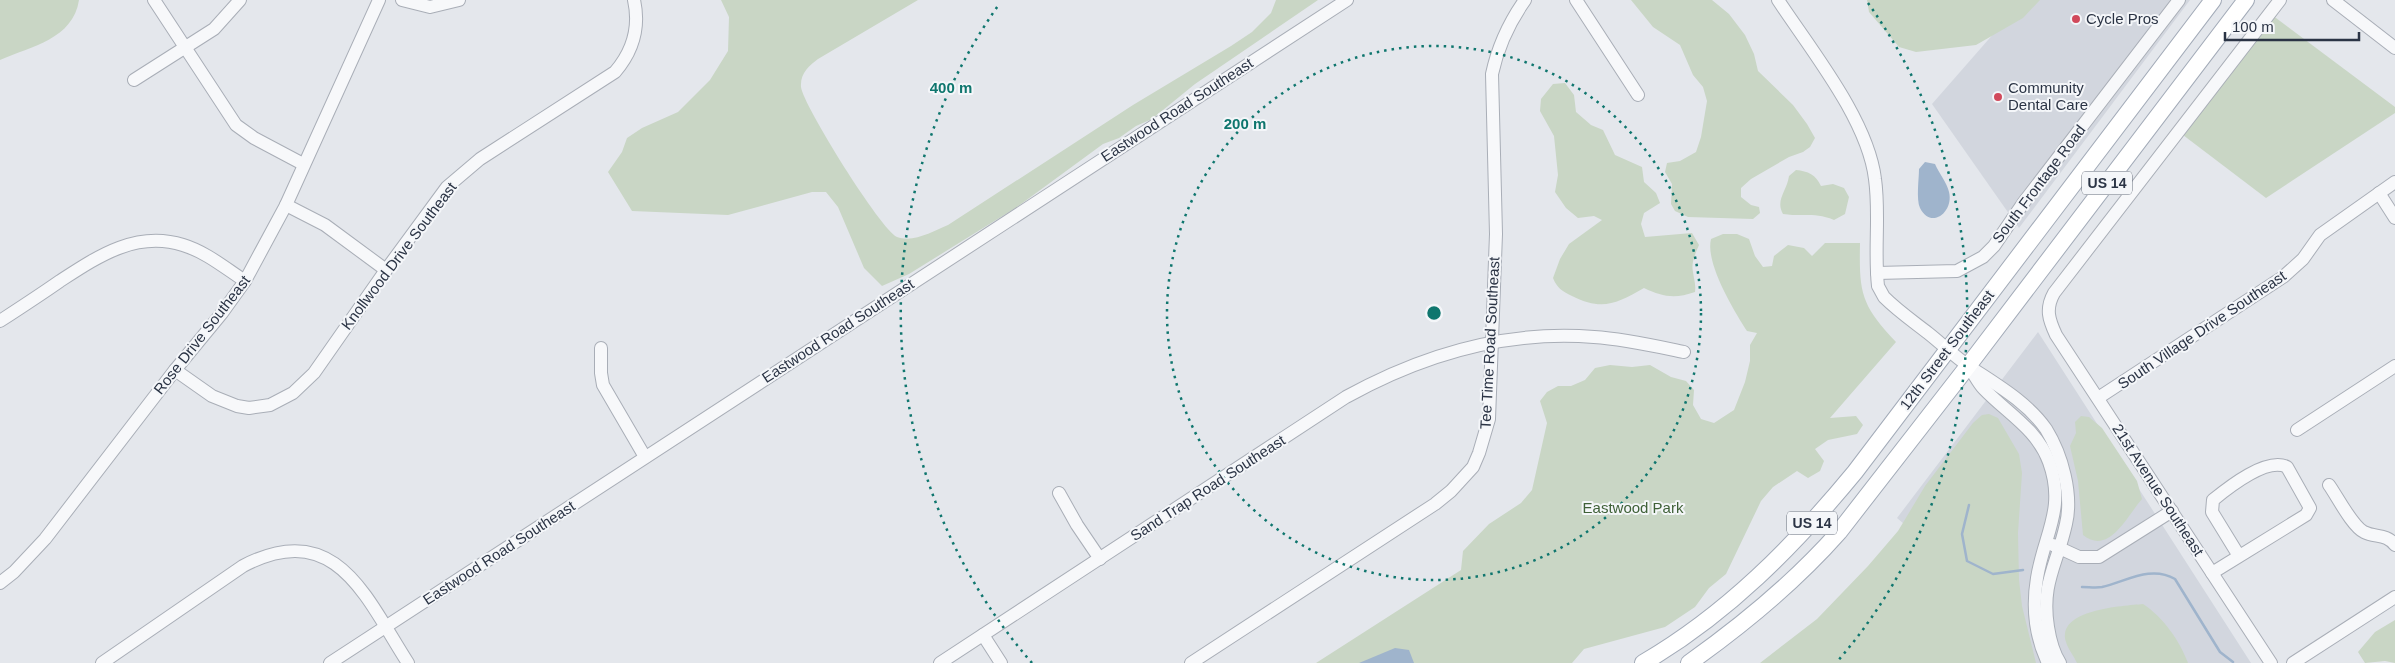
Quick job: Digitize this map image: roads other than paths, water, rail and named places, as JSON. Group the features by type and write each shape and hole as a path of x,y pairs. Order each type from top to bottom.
{"main road":[{"name":"12th Street Southeast","path":"1643,663 1707,620 1791,546 1854,472 2213,0"},
{"name":"12th Street Southeast","path":"1689,663 1764,606 1816,558 1866,500 2246,0"}],"street":[{"path":"154,0 236,124 254,138 303,164"},
{"path":"134,80 214,29 240,0"},
{"name":"Rose Drive Southeast","path":"0,583 20,566 45,539 245,281 261,255 286,205 379,0"},
{"path":"402,0 430,7 459,0"},
{"name":"Knollwood Drive Southeast","path":"175,370 212,396 230,405 255,407 282,400 299,389 314,373 386,270 447,188 464,172 614,72 624,61 634,38 636,11 634,0"},
{"name":"Eastwood Road Southeast","path":"330,663 1347,0"},
{"name":"Tee Time Road Southeast","path":"1191,663 1435,504 1464,478 1479,453 1489,419 1496,216 1492,74 1497,50 1505,32 1525,0"},
{"path":"1576,0 1638,95"},
{"path":"1778,0 1850,110 1865,141 1875,180 1877,273 1878,286 1884,297 1968,366 1984,388 2015,415 2044,448 2050,465 2056,506 2045,604 2051,642 2060,663"},
{"name":"South Frontage Road","path":"1877,273 1957,271 1982,258 1994,246 2024,202 2179,0"},
{"name":"21st Avenue Southeast","path":"2271,663 2056,335 2048,315 2049,303 2054,293 2206,93 2280,0"},
{"path":"2333,0 2395,48"},
{"name":"South Village Drive Southeast","path":"2098,398 2284,277 2303,259 2320,235 2395,182"},
{"path":"2379,193 2395,218"},
{"path":"286,205 325,225 386,270"},
{"path":"0,321 96,258 128,244 164,240 183,245 202,253 245,281"},
{"name":"Sand Trap Road Southeast","path":"940,663 1358,390 1422,361 1491,343 1541,337 1594,336 1684,352"},
{"path":"601,348 603,385 645,457"},
{"path":"2297,430 2395,366"},
{"path":"2212,572 2239,556 2306,515 2310,508 2287,467 2281,464 2265,466 2213,500 2212,512 2239,556"},
{"path":"2329,485 2364,532 2386,536 2395,545"},
{"path":"1059,493 1100,559"},
{"path":"2053,545 2079,557 2099,557 2172,511"},
{"path":"2048,663 2038,638 2034,619 2037,576 2053,545"},
{"path":"102,663 243,566 260,557 281,552 299,551 316,554 332,560 348,572 408,663"},
{"path":"2293,663 2395,597"},
{"path":"983,635 1001,663"}],"water":[{"path":"1925,162 1935,164 1949,192 1950,199 1945,212 1935,218 1930,218 1925,214 1919,204 1919,169"},
{"path":"1395,648 1409,650 1414,663 1359,663"}],"waterway":[{"path":"1969,505 1962,534 1967,561 1993,574 2023,570"},
{"path":"2082,587 2102,587 2148,574 2166,575 2175,579 2220,652 2233,662"}],"place":[{"name":"Cycle Pros","path":"2076,19"},
{"name":"Community Dental Care","path":"1998,97"}],"park label":[{"name":"Eastwood Park","path":"1633,508"}]}
